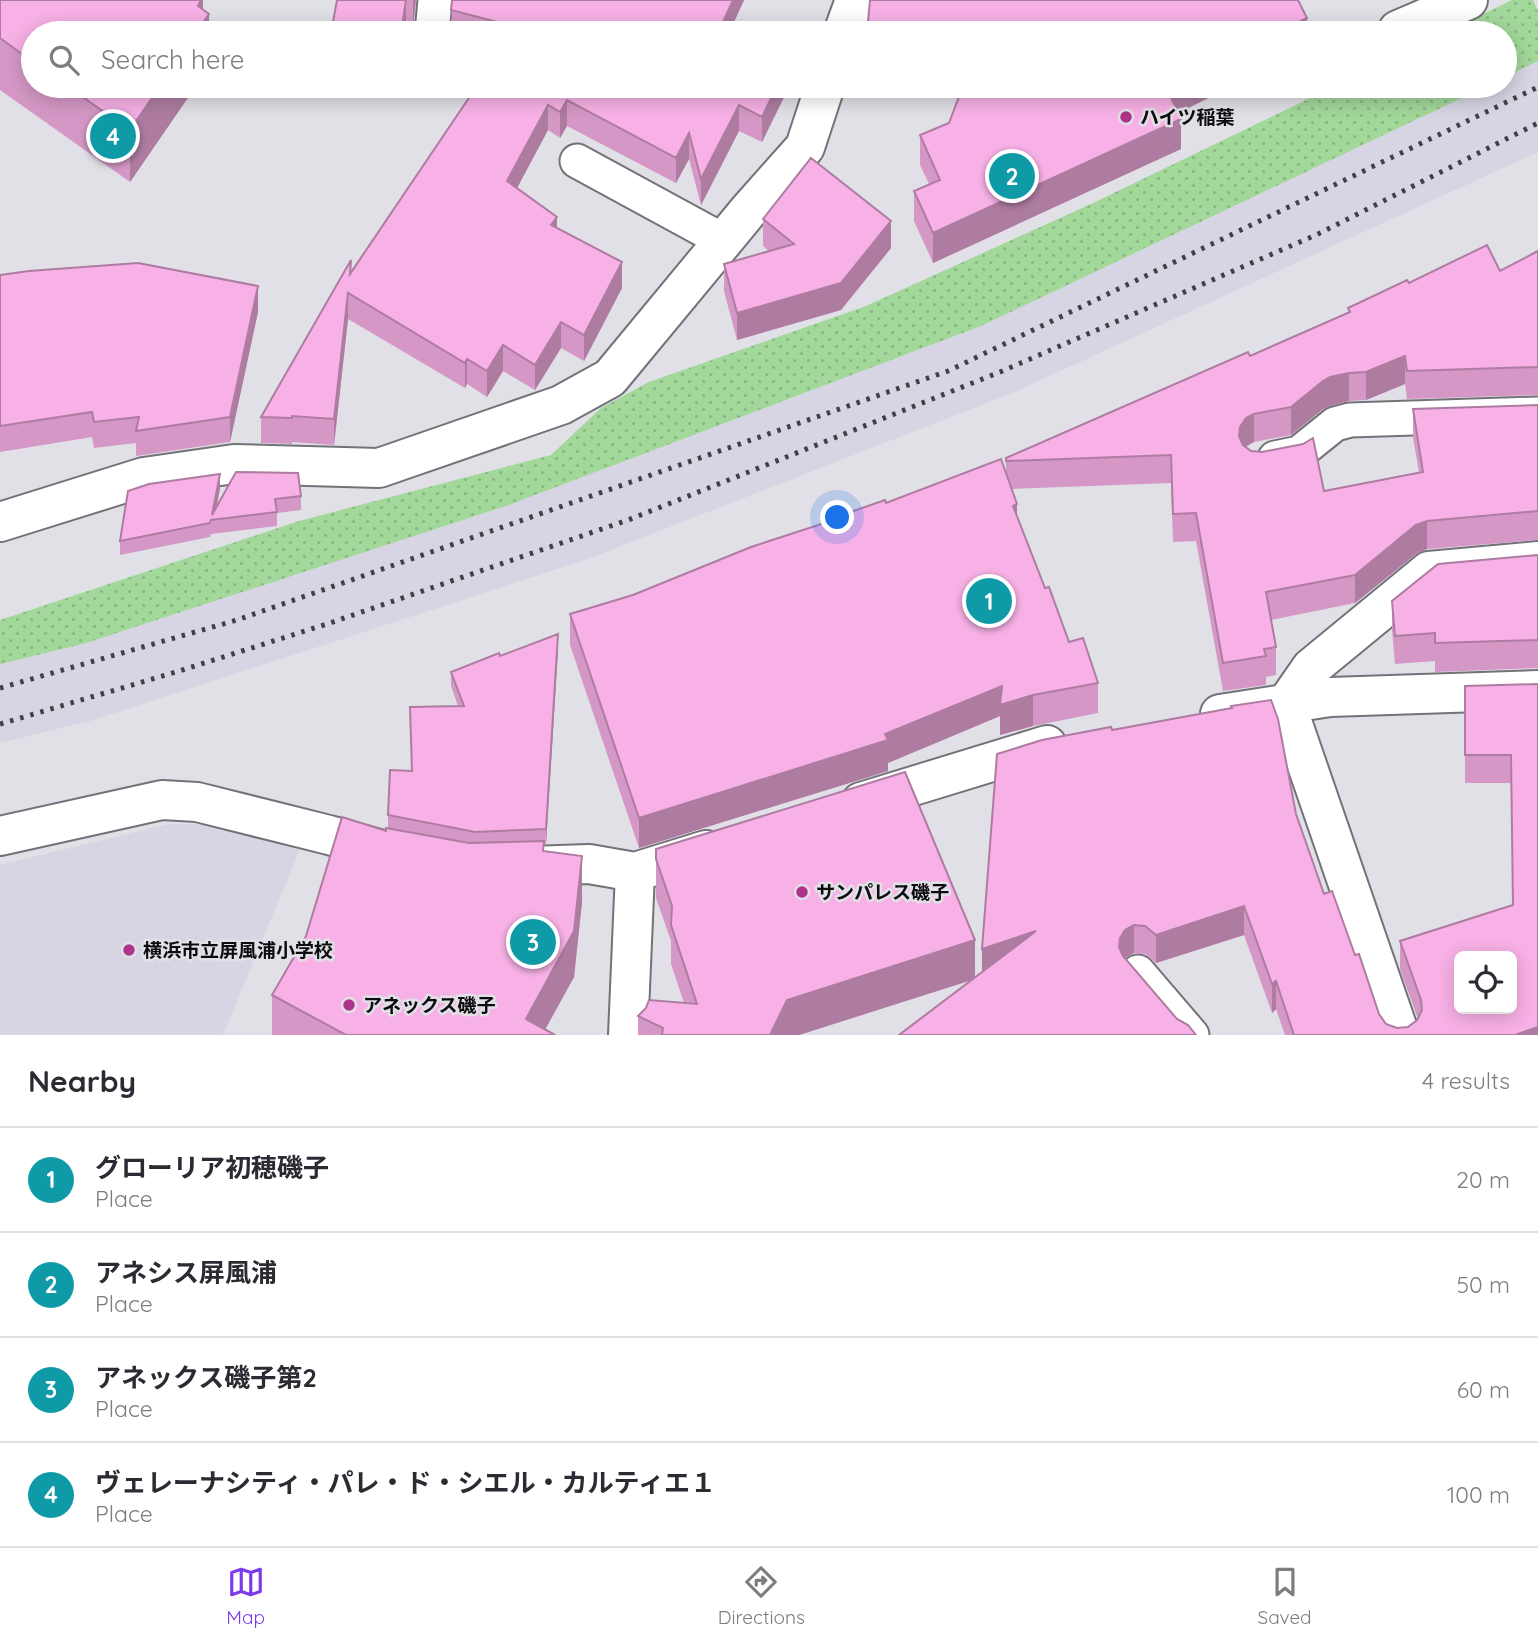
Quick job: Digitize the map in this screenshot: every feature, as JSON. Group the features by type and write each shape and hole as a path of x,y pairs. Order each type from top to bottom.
{"street":[{"path":"847,21 855,0"},
{"path":"1419,21 1468,0"},
{"path":"0,522 144,477 221,465 379,468 561,405 610,378 805,147 821,98"},
{"path":"1286,704 1311,668 1429,571 1538,561"},
{"path":"1192,718 1330,697 1538,690"},
{"path":"1286,704 1400,1035"},
{"path":"830,812 1037,747 1076,740"},
{"path":"0,836 162,800 197,802 419,858"},
{"path":"499,867 589,864 635,872 739,840"},
{"path":"628,1035 635,872"}],"lane":[{"path":"433,21 435,0"},
{"path":"577,160 724,241"},
{"path":"1258,461 1299,453 1335,424 1350,420 1538,414"},
{"path":"1138,972 1192,1035"}],"shaded area":[{"path":"1538,61 1538,152 1010,394 585,560 90,721 0,743 0,664 83,644 506,506 981,326 1462,98 1517,98 1517,71"},
{"name":"横浜市立屏風浦小学校","path":"168,824 216,824 300,849 223,1035 0,1035 0,865"}],"green space":[{"path":"1512,0 1533,0 1538,11 1538,61 1517,71 1517,21 1469,21"},
{"path":"1310,98 1462,98 981,326 506,506 83,644 0,664 0,620 299,521 551,455 601,408 649,382 866,306 1091,204"}],"building":[{"path":"0,0 201,0 198,6 209,14 204,21 21,21 21,53 0,38"},
{"path":"337,0 406,0 403,21 333,21"},
{"path":"452,0 733,0 723,21 494,21 451,10"},
{"path":"870,0 1298,0 1307,18 1301,21 868,21"},
{"path":"84,98 152,98 130,130"},
{"path":"469,98 771,98 762,117 739,105 701,179 689,133 676,158 567,100 560,112 548,105 507,181 557,217 551,225 622,262 584,335 561,322 535,365 503,345 487,371 467,359 465,363 348,293 334,419 261,417 351,260 350,274"},
{"path":"958,98 1171,98 1181,119 933,233 914,191 940,180 920,135 949,123"},
{"path":"811,158 891,221 841,283 737,313 724,264 794,244 763,219"},
{"path":"1487,245 1500,271 1538,251 1538,367 1407,371 1405,356 1366,372 1330,377 1291,407 1246,418 1240,427 1239,436 1243,445 1251,451 1262,452 1303,444 1313,438 1324,491 1423,472 1413,409 1538,405 1538,511 1427,521 1416,525 1355,575 1266,592 1276,647 1264,649 1266,656 1223,663 1196,513 1173,514 1171,455 1006,461 1006,458 1248,352 1250,356 1350,312 1348,308 1407,280 1409,283"},
{"path":"138,263 258,286 230,417 136,431 139,417 94,422 92,412 0,426 0,275"},
{"path":"1001,459 1017,504 1013,506 1045,588 1049,587 1069,642 1083,638 1098,683 1033,695 1000,705 1002,686 885,734 888,740 639,818 570,614 633,595 751,547 885,500 886,503"},
{"path":"236,472 298,473 301,496 275,499 277,512 211,520 210,523 120,541 128,491 149,484 220,474 212,515"},
{"path":"1538,555 1538,640 1435,643 1435,633 1395,636 1392,601 1438,564"},
{"path":"558,634 546,829 475,832 388,815 390,770 412,771 410,707 464,706 451,672"},
{"path":"1538,684 1538,1027 1515,1035 1294,1035 1276,981 1272,984 1244,906 1156,935 1145,926 1134,925 1125,930 1120,938 1119,947 1123,956 1177,1019 1188,1025 1196,1035 899,1035 1036,931 982,949 997,754 1042,740 1111,727 1112,730 1271,700 1278,719 1296,814 1324,894 1332,891 1355,955 1359,954 1379,1014 1386,1024 1397,1028 1408,1027 1417,1020 1422,1010 1400,941 1513,905 1511,755 1465,755 1465,686"},
{"path":"905,772 975,940 787,1000 770,1035 662,1035 663,1028 638,1016 649,1000 697,1004 671,925 672,906 656,859 656,849"},
{"path":"342,817 386,831 386,828 469,843 544,841 543,851 582,856 574,931 526,1019 555,1035 346,1035 272,995 306,936"}],"railway":[{"path":"1517,97 1538,87"},
{"path":"0,688 237,620 948,371 1515,98"},
{"path":"0,724 327,624 628,520 1000,372 1316,235 1538,123"}],"place":[{"name":"ハイツ稲葉","path":"1126,117"},
{"name":"ヴェレーナシティ・パレ・ド・シエル・カルティエ１","path":"113,136"},
{"name":"アネシス屏風浦","path":"1012,176"},
{"name":"グローリア初穂磯子","path":"989,601"},
{"name":"サンパレス磯子","path":"802,892"},
{"name":"アネックス磯子第2","path":"533,942"},
{"name":"横浜市立屏風浦小学校","path":"129,950"},
{"name":"アネックス磯子","path":"349,1005"}]}
